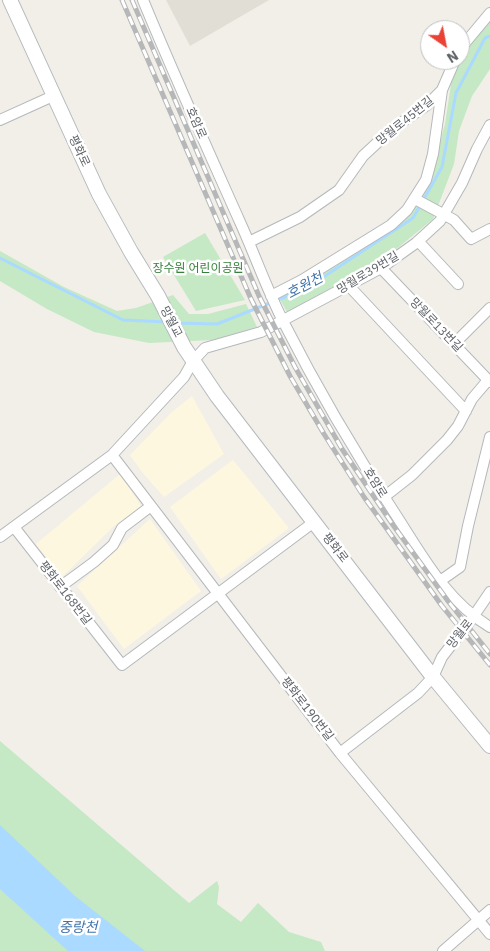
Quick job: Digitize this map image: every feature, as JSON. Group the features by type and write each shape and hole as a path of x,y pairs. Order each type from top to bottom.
{"main road":[{"name":"평화로","path":"10,0 99,194 158,296"},
{"name":"망월교","path":"158,296 184,347"},
{"name":"평화로","path":"184,347 217,396 433,677 490,746"}],"street":[{"name":"호암로","path":"143,0 166,57 272,298 316,384 384,497 440,581 454,599 473,617 490,627"},
{"path":"470,37 490,12"},
{"name":"망월로45번길","path":"249,242 300,217 339,190 363,156 392,129 427,105 442,90 451,70"},
{"path":"272,298 391,225 407,210 426,180 430,168 442,90"},
{"path":"0,120 53,96"},
{"name":"망월로39번길","path":"193,361 205,348 261,332 349,286 381,268 418,240 440,222 462,183 476,149 490,125"},
{"path":"415,198 454,220 470,238 490,229"},
{"path":"418,240 458,284"},
{"name":"망월로13번길","path":"381,268 489,381"},
{"path":"349,286 466,411"},
{"path":"454,344 490,308"},
{"path":"0,537 112,456 184,377 193,361"},
{"path":"384,497 412,475 442,445 458,426 472,399 489,381"},
{"path":"440,581 460,568 468,526 490,437"},
{"name":"평화로190번길","path":"112,456 340,753 418,693 433,677"},
{"path":"60,587 114,545 122,528 151,506"},
{"name":"평화로168번길","path":"14,527 122,665 314,522"},
{"name":"망월로","path":"433,677 442,657 490,592"},
{"path":"340,753 490,934"},
{"path":"443,951 490,910"}],"shaded area":[{"path":"166,0 269,0 190,46"},
{"path":"192,396 224,454 164,497 130,455 172,412"},
{"path":"233,460 289,528 221,579 170,507"},
{"path":"120,474 142,507 113,527 62,577 36,544"},
{"path":"150,519 201,591 124,649 77,586"}],"green space":[{"path":"490,21 490,69 472,96 459,131 454,164 433,219 394,251 287,312 278,296 403,220 430,177 445,124 451,84 457,70 470,70 470,44"},
{"name":"장수원 어린이공원","path":"205,233 245,300 196,311 163,257"},
{"path":"0,251 64,287 117,311 136,308 173,295 189,314 208,314 246,304 257,327 212,340 149,343 94,332 47,309 0,281"},
{"path":"0,741 189,903 217,881 219,887 217,904 241,922 258,903 289,932 321,942 325,951 0,951"}],"water":[{"name":"중랑천","path":"0,825 75,896 145,951 68,951 0,889"}],"waterway":[{"name":"호원천","path":"175,323 217,324 305,289 413,218 442,167 456,93 485,38 490,36"},
{"name":"호원천","path":"0,258 123,320 167,322"}],"railway":[{"path":"122,0 251,299 290,376 364,497 442,606 490,665"},
{"path":"132,0 259,296 295,367 342,449 393,525 448,601 490,654"}]}
